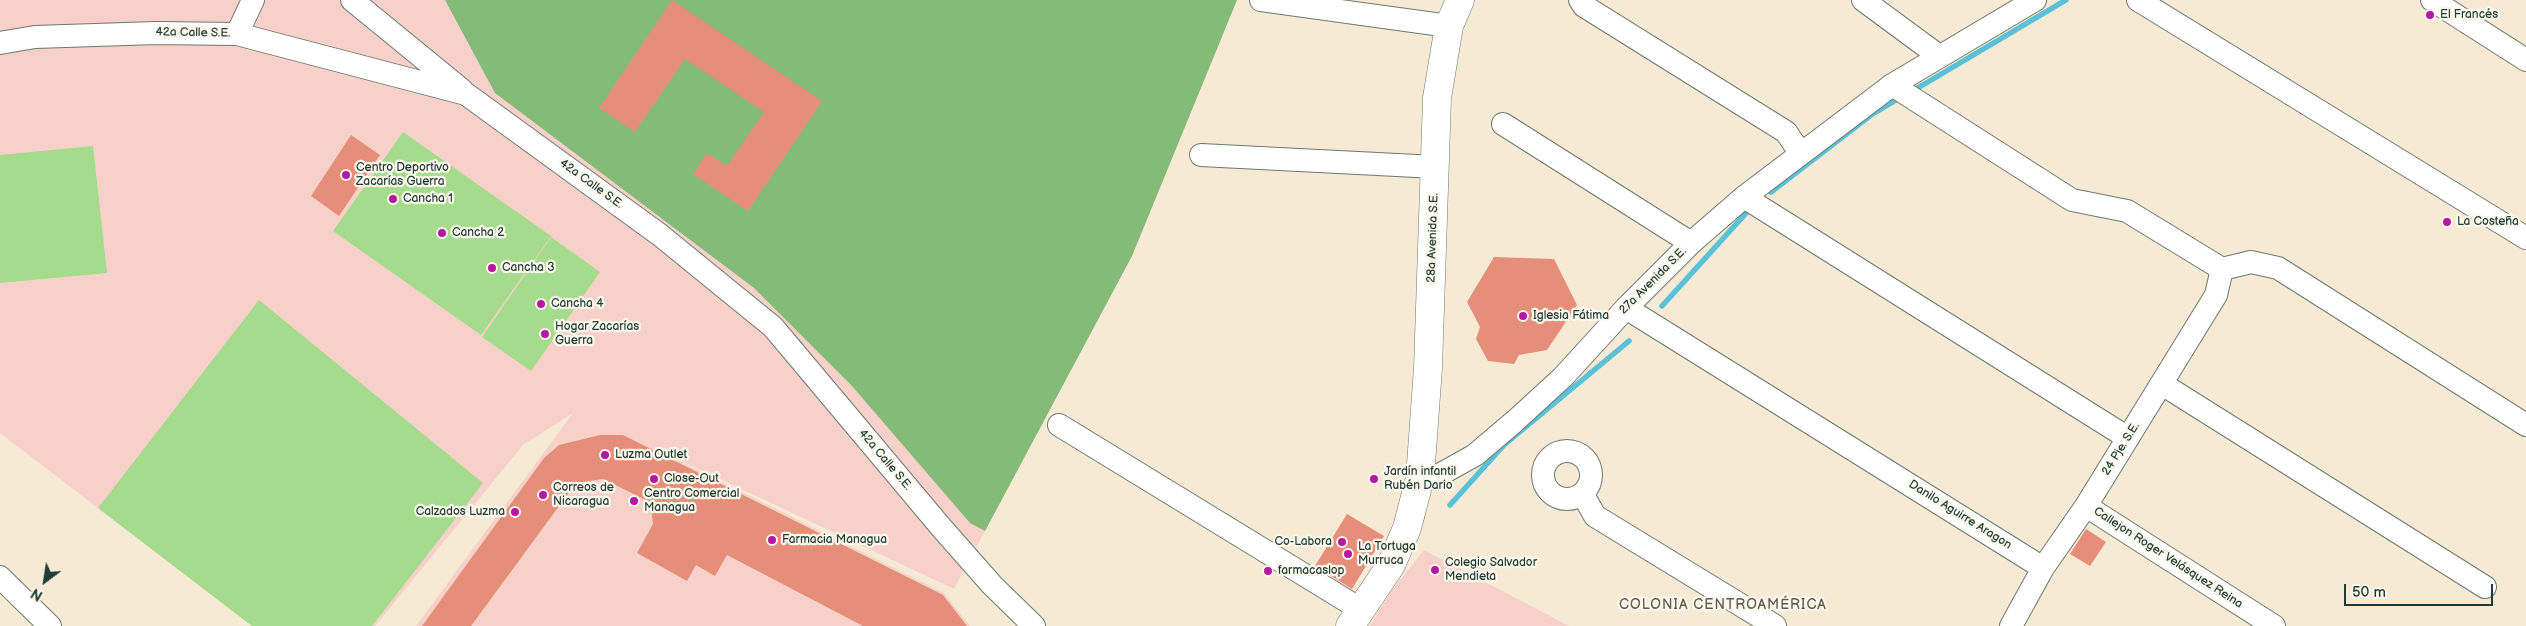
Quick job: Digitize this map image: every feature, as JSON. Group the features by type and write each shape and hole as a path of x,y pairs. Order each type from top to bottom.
{"street":[{"path":"236,34 254,0"},
{"path":"352,0 466,94"},
{"path":"1261,0 1449,26"},
{"name":"28a Avenida S.E.","path":"1420,478 1428,368 1437,98 1449,26 1460,0"},
{"path":"1580,0 1584,6 1786,132 1801,154"},
{"path":"1863,0 1939,56"},
{"name":"27a Avenida S.E.","path":"1420,478 1441,474 1482,449 1563,377 1626,308 1691,243 1801,154 1896,89 1939,56 2034,0"},
{"path":"2138,0 2526,238"},
{"path":"2432,0 2526,60"},
{"name":"42a Calle S.E.","path":"0,43 53,36 156,32 236,34 466,94 660,234 773,327 940,526 992,585 1034,626"},
{"path":"1896,89 2072,200 2127,211 2222,269 2251,262 2278,268 2526,425"},
{"path":"1503,124 1691,243"},
{"path":"1201,155 1436,167"},
{"path":"1746,199 2128,438"},
{"name":"24 Pje. S.E.","path":"2011,626 2043,568 2086,506 2216,295 2222,269"},
{"name":"Danilo Aguirre Aragon","path":"1626,308 2043,568"},
{"path":"2162,384 2485,587"},
{"path":"1059,424 1355,617 1391,565 1406,528 1420,478"},
{"path":"1583,495 1595,516 1775,626"},
{"name":"Callejon Roger Velásquez Reina","path":"2086,506 2274,626"},
{"path":"0,576 50,626"}],"shaded area":[{"name":"Hogar Zacarías Guerra","path":"0,0 1237,0 1132,256 954,589 656,449 944,593 970,626 416,626 573,413 523,445 375,626 252,626 0,433"},
{"name":"Colegio Salvador Mendieta","path":"1424,550 1569,626 1370,626 1392,590"}],"green space":[{"path":"445,0 1237,0 1132,256 985,531 970,523 852,386 754,288 495,93"},
{"path":"403,132 551,236 481,335 333,231"},
{"path":"93,146 107,273 0,283 0,155"},
{"name":"Cancha 4","path":"551,237 600,272 531,371 482,337"},
{"path":"259,300 483,483 372,626 252,626 98,508"}],"building":[{"path":"672,0 822,101 748,211 693,174 707,153 727,166 764,112 685,59 635,132 599,108"},
{"name":"Centro Deportivo Zacarías Guerra","path":"351,135 380,155 339,216 311,196"},
{"name":"Iglesia Fátima","path":"1494,257 1554,259 1577,305 1547,350 1519,355 1514,364 1488,361 1476,339 1480,327 1467,302"},
{"path":"600,435 623,435 943,595 967,626 863,626 727,555 715,576 696,565 687,581 637,553 653,524 650,502 603,479 576,483 471,626 422,626 544,458 559,445"},
{"path":"1347,514 1384,536 1352,589 1315,566"},
{"path":"2086,529 2106,542 2090,566 2070,554"}],"waterway":[{"path":"1911,92 2066,0"},
{"path":"1771,192 1871,115 1901,97"},
{"path":"1662,306 1748,211"},
{"path":"1450,505 1504,445 1629,341"}],"place":[{"name":"El Francés","path":"2430,15"},
{"name":"Centro Deportivo Zacarías Guerra","path":"346,175"},
{"name":"Cancha 1","path":"393,199"},
{"name":"La Costeña","path":"2447,222"},
{"name":"Cancha 2","path":"442,233"},
{"name":"Cancha 3","path":"492,268"},
{"name":"Cancha 4","path":"541,304"},
{"name":"Iglesia Fátima","path":"1523,316"},
{"name":"Hogar Zacarías Guerra","path":"545,334"},
{"name":"Luzma Outlet","path":"605,455"},
{"name":"Close-Out","path":"654,479"},
{"name":"Jardín infantil Rubén Dario","path":"1374,479"},
{"name":"Correos de Nicaragua","path":"543,495"},
{"name":"Centro Comercial Managua","path":"634,501"},
{"name":"Calzados Luzma","path":"515,512"},
{"name":"Farmacia Managua","path":"772,540"},
{"name":"Co-Labora","path":"1342,542"},
{"name":"La Tortuga Murruca","path":"1348,554"},
{"name":"Colegio Salvador Mendieta","path":"1435,570"},
{"name":"farmacaslop","path":"1268,571"}],"district":[{"name":"COLONIA CENTROAMÉRICA","path":"1723,605"}]}
